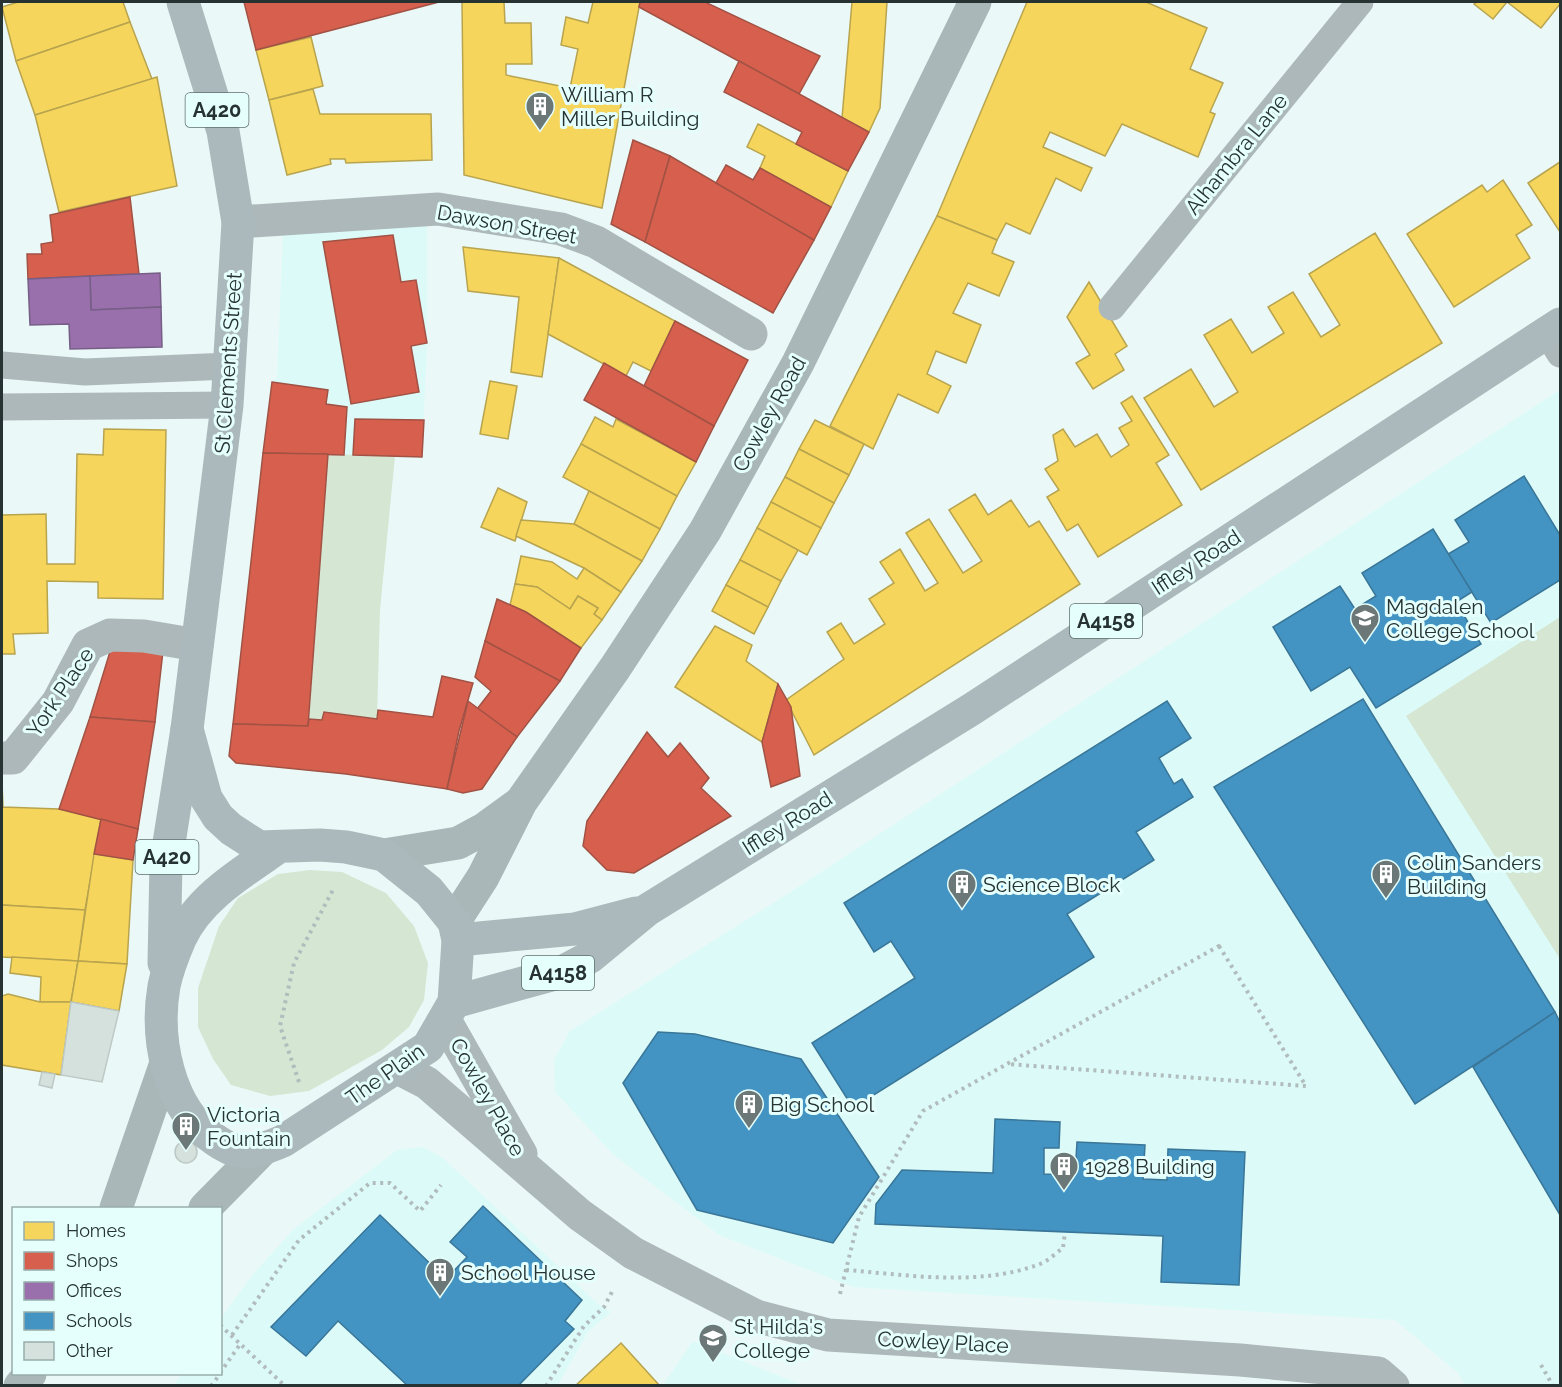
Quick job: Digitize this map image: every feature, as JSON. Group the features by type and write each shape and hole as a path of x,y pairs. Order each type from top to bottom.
{"main road":[{"name":"St Clements Street","path":"164,986 166,862 187,729 227,405 238,222 223,131 183,2"},
{"name":"Cowley Road","path":"456,931 521,802 615,668 705,531 798,363 975,2"},
{"name":"Iffley Road","path":"450,1011 562,972 590,957 646,910 972,709 1556,337"},
{"name":"St Clements Street","path":"187,729 206,798 218,817 259,848 276,849"},
{"name":"Cowley Road","path":"384,855 458,843 484,829 521,802"},
{"name":"The Plain","path":"320,845 346,847 384,855 429,891 456,931 450,1011 428,1047 399,1068 283,1141 262,1150 238,1151 204,1132 190,1117 180,1100 166,1063 163,1022 164,986 181,938 194,916 230,881 276,849 320,845"},
{"name":"Iffley Road","path":"456,931 575,929 646,910"},
{"name":"The Plain","path":"117,1207 166,1063"},
{"name":"The Plain","path":"207,1207 262,1150"}],"street":[{"name":"Dawson Street","path":"238,222 438,209 561,229 596,242 751,334"},
{"name":"York Place","path":"2,758 13,758 58,702 88,645 110,635 144,636 197,645"},
{"name":"Cowley Place","path":"450,1011 532,1174"},
{"name":"Cowley Place","path":"399,1068 427,1083 580,1215 633,1253 756,1316 828,1335 1240,1360 1378,1373 1393,1386"}],"lane":[{"name":"Alhambra Lane","path":"1112,307 1360,2"},
{"path":"2,365 85,372 230,366"},
{"path":"2,407 227,405"}],"path":[{"path":"303,1093 280,1026 294,963 337,882"},
{"path":"828,1335 859,1217 922,1111 1219,946 1306,1086 1007,1064"},
{"path":"232,1335 299,1240 370,1184 390,1183 420,1211 441,1185"},
{"path":"846,1270 975,1277 1009,1272 1042,1264 1063,1248 1065,1232"},
{"path":"546,1386 584,1326 604,1307 633,1253"},
{"path":"222,1326 285,1386"},
{"path":"222,1370 241,1343"},
{"path":"1540,1365 1553,1386"}],"shaded area":[{"path":"427,224 427,343 422,457 263,453 272,382 277,378 283,234"},
{"name":"Magdalen College School","path":"1558,391 1560,396 1560,1385 1465,1385 1458,1373 1395,1320 853,1287 719,1235 614,1155 555,1092 554,1060 570,1031 789,893"},
{"path":"423,1147 443,1158 598,1304 611,1312 588,1332 558,1385 173,1386 181,1375 222,1375 222,1317 254,1273 294,1229 397,1150"},
{"name":"St Hilda's College","path":"693,1341 802,1385 663,1385"}],"green space":[{"path":"328,454 395,456 380,610 377,719 324,712 322,720 309,719"},
{"path":"1560,617 1560,959 1406,716"},
{"path":"310,870 342,872 386,893 414,926 428,963 424,1000 409,1027 382,1050 309,1091 270,1096 231,1085 213,1059 198,1027 198,988 219,926 238,898 278,874"}],"building: Homes":[{"path":"18,2 123,2 130,22 16,61 2,7"},
{"name":"William R Miller Building","path":"462,2 504,2 505,23 531,23 532,64 506,64 506,75 570,88 578,49 561,45 566,17 588,23 593,2 640,2 602,208 464,175"},
{"path":"852,2 887,2 880,108 869,132 842,118"},
{"path":"1027,2 1146,2 1207,28 1190,69 1223,83 1210,112 1215,114 1198,157 1122,124 1105,156 1050,132 1043,147 1092,168 1081,191 1056,178 1030,234 1006,223 997,240 937,216"},
{"path":"1477,2 1507,2 1493,19 1474,4"},
{"path":"1507,2 1560,2 1560,4 1541,28"},
{"path":"130,22 152,79 35,115 16,61"},
{"path":"311,37 323,86 269,100 256,50"},
{"path":"157,77 177,186 59,212 35,115"},
{"path":"313,89 320,114 431,114 432,160 346,163 345,159 330,159 331,164 287,175 269,100"},
{"path":"758,124 848,171 831,207 760,168 765,156 747,147"},
{"path":"1560,162 1560,232 1528,183"},
{"path":"1503,180 1532,225 1516,235 1530,258 1454,307 1407,234 1482,185 1487,192"},
{"path":"937,216 997,240 992,253 1014,262 999,296 968,283 953,313 981,325 966,363 936,351 927,374 951,386 938,413 898,394 873,449 830,426"},
{"path":"1375,233 1442,343 1201,490 1144,398 1191,369 1214,407 1238,392 1204,335 1231,319 1252,353 1284,333 1268,307 1293,292 1321,337 1340,325 1309,274"},
{"path":"463,247 559,258 542,377 511,372 519,297 468,291"},
{"path":"559,258 675,321 651,371 633,362 626,376 548,334"},
{"path":"1089,282 1127,346 1115,354 1124,370 1093,389 1076,363 1090,355 1067,317"},
{"path":"490,381 517,386 508,439 480,434"},
{"path":"1132,396 1169,455 1156,463 1182,505 1098,557 1078,524 1067,531 1047,497 1059,490 1045,469 1058,461 1053,435 1063,429 1075,447 1097,434 1111,457 1129,445 1119,428 1132,421 1121,403"},
{"path":"595,417 613,427 616,419 696,462 677,496 581,444"},
{"path":"815,420 864,444 849,475 799,449"},
{"path":"104,429 166,430 163,599 98,598 98,582 47,581 48,633 13,634 15,654 2,654 2,515 46,514 47,564 75,564 77,454 103,455"},
{"path":"581,444 677,496 660,529 563,477"},
{"path":"799,449 849,475 834,503 785,477"},
{"path":"785,477 834,503 821,528 771,502"},
{"path":"498,488 527,502 515,541 481,527"},
{"path":"589,491 660,529 642,561 574,524"},
{"path":"975,494 988,515 1011,500 1029,527 1039,521 1080,584 814,755 786,700 844,659 827,632 841,623 854,644 885,624 869,599 894,583 880,562 900,549 925,591 938,583 906,533 929,519 963,573 982,561 949,510"},
{"path":"771,502 821,528 807,555 757,528"},
{"path":"521,520 574,524 642,561 621,592 584,568 516,536"},
{"path":"757,528 798,550 781,581 740,560"},
{"path":"521,556 552,562 577,579 584,568 621,592 602,620 594,614 598,608 578,596 570,609 537,587 515,584"},
{"path":"740,560 781,581 768,607 726,585"},
{"path":"515,584 537,587 570,609 578,596 598,608 594,614 602,620 581,648 526,612 510,605"},
{"path":"726,585 768,607 754,634 712,611"},
{"path":"715,626 752,645 746,661 778,684 762,742 675,687"},
{"path":"2,783 3,807 59,809 101,819 85,910 2,905"},
{"path":"94,854 133,860 127,964 78,961"},
{"path":"2,905 85,910 78,961 2,957"},
{"path":"12,957 78,961 71,1002 40,1002 41,977 10,973"},
{"path":"78,961 127,964 119,1011 71,1002"},
{"path":"8,994 40,1002 71,1002 61,1075 2,1065 2,996"},
{"path":"621,1343 660,1386 575,1386"}],"building: Shops":[{"path":"244,2 439,2 256,50"},
{"path":"640,2 705,2 820,56 799,94 639,7"},
{"path":"739,61 869,132 848,171 796,144 802,132 724,92"},
{"path":"633,140 670,156 645,242 611,224"},
{"path":"670,156 814,240 773,313 645,242"},
{"path":"726,165 753,180 760,168 831,207 814,240 716,183"},
{"path":"130,197 139,274 28,279 27,254 42,254 41,244 53,242 50,215"},
{"path":"393,235 401,282 416,280 427,343 411,346 419,392 351,404 323,242"},
{"path":"675,321 748,360 714,426 644,386"},
{"path":"604,363 714,426 696,462 584,400"},
{"path":"272,382 328,390 326,404 347,407 344,455 263,453"},
{"path":"355,419 424,420 422,457 353,455"},
{"path":"263,453 328,454 308,726 233,724"},
{"path":"497,599 526,612 581,648 560,681 485,641"},
{"path":"485,641 560,681 517,737 477,709 491,691 475,677"},
{"path":"112,645 163,651 155,722 90,717"},
{"path":"442,676 473,683 459,731 447,789 346,774 236,763 229,756 233,724 308,726 309,719 322,720 324,712 377,719 378,710 433,717"},
{"path":"778,684 791,707 800,776 771,787 762,742"},
{"path":"468,701 517,737 482,789 463,793 447,789"},
{"path":"90,717 155,722 138,829 59,809"},
{"path":"647,732 668,757 680,743 709,778 701,788 731,816 634,873 607,870 583,846 587,821"},
{"path":"101,819 138,829 133,860 94,854"}],"building: Offices":[{"path":"160,273 161,307 91,310 90,276"},
{"path":"90,276 91,310 161,307 162,347 70,349 69,324 30,325 28,279"}],"building: Schools":[{"path":"1524,476 1560,535 1560,580 1491,623 1448,554 1469,542 1455,520"},
{"path":"1433,529 1472,592 1456,602 1481,644 1376,708 1350,667 1311,691 1273,627 1340,586 1355,609 1376,596 1362,573"},
{"name":"Colin Sanders Building","path":"1363,699 1555,1012 1415,1104 1214,787"},
{"name":"Science Block","path":"1167,701 1191,738 1159,758 1174,784 1182,779 1193,797 1136,832 1154,860 1067,914 1094,957 853,1108 812,1043 915,978 891,941 874,952 844,903"},
{"path":"1555,1012 1560,1022 1560,1215 1473,1067"},
{"name":"Big School","path":"658,1032 695,1034 801,1059 879,1177 833,1243 697,1210 623,1083"},
{"name":"1928 Building","path":"995,1119 1060,1122 1059,1148 1044,1148 1044,1174 1075,1175 1077,1142 1145,1145 1143,1179 1167,1180 1168,1149 1245,1152 1239,1285 1161,1282 1163,1236 875,1224 876,1204 902,1170 993,1173"},
{"name":"School House","path":"483,1206 582,1300 565,1321 574,1329 518,1386 408,1386 338,1321 306,1356 271,1327 380,1215 446,1279 467,1257 450,1242"}],"building: Other":[{"path":"71,1002 119,1011 102,1082 61,1075"},
{"path":"42,1072 55,1074 52,1088 39,1085"},
{"name":"Victoria Fountain","path":"186,1141 194,1144 197,1152 194,1160 186,1163 178,1160 175,1152 178,1144"}],"place":[{"name":"William R Miller Building","path":"540,132"},
{"name":"Magdalen College School","path":"1365,644"},
{"name":"Colin Sanders Building","path":"1386,900"},
{"name":"Science Block","path":"962,910"},
{"name":"Big School","path":"749,1130"},
{"name":"Victoria Fountain","path":"186,1152"},
{"name":"1928 Building","path":"1064,1192"},
{"name":"School House","path":"440,1298"},
{"name":"St Hilda's College","path":"713,1364"}]}
